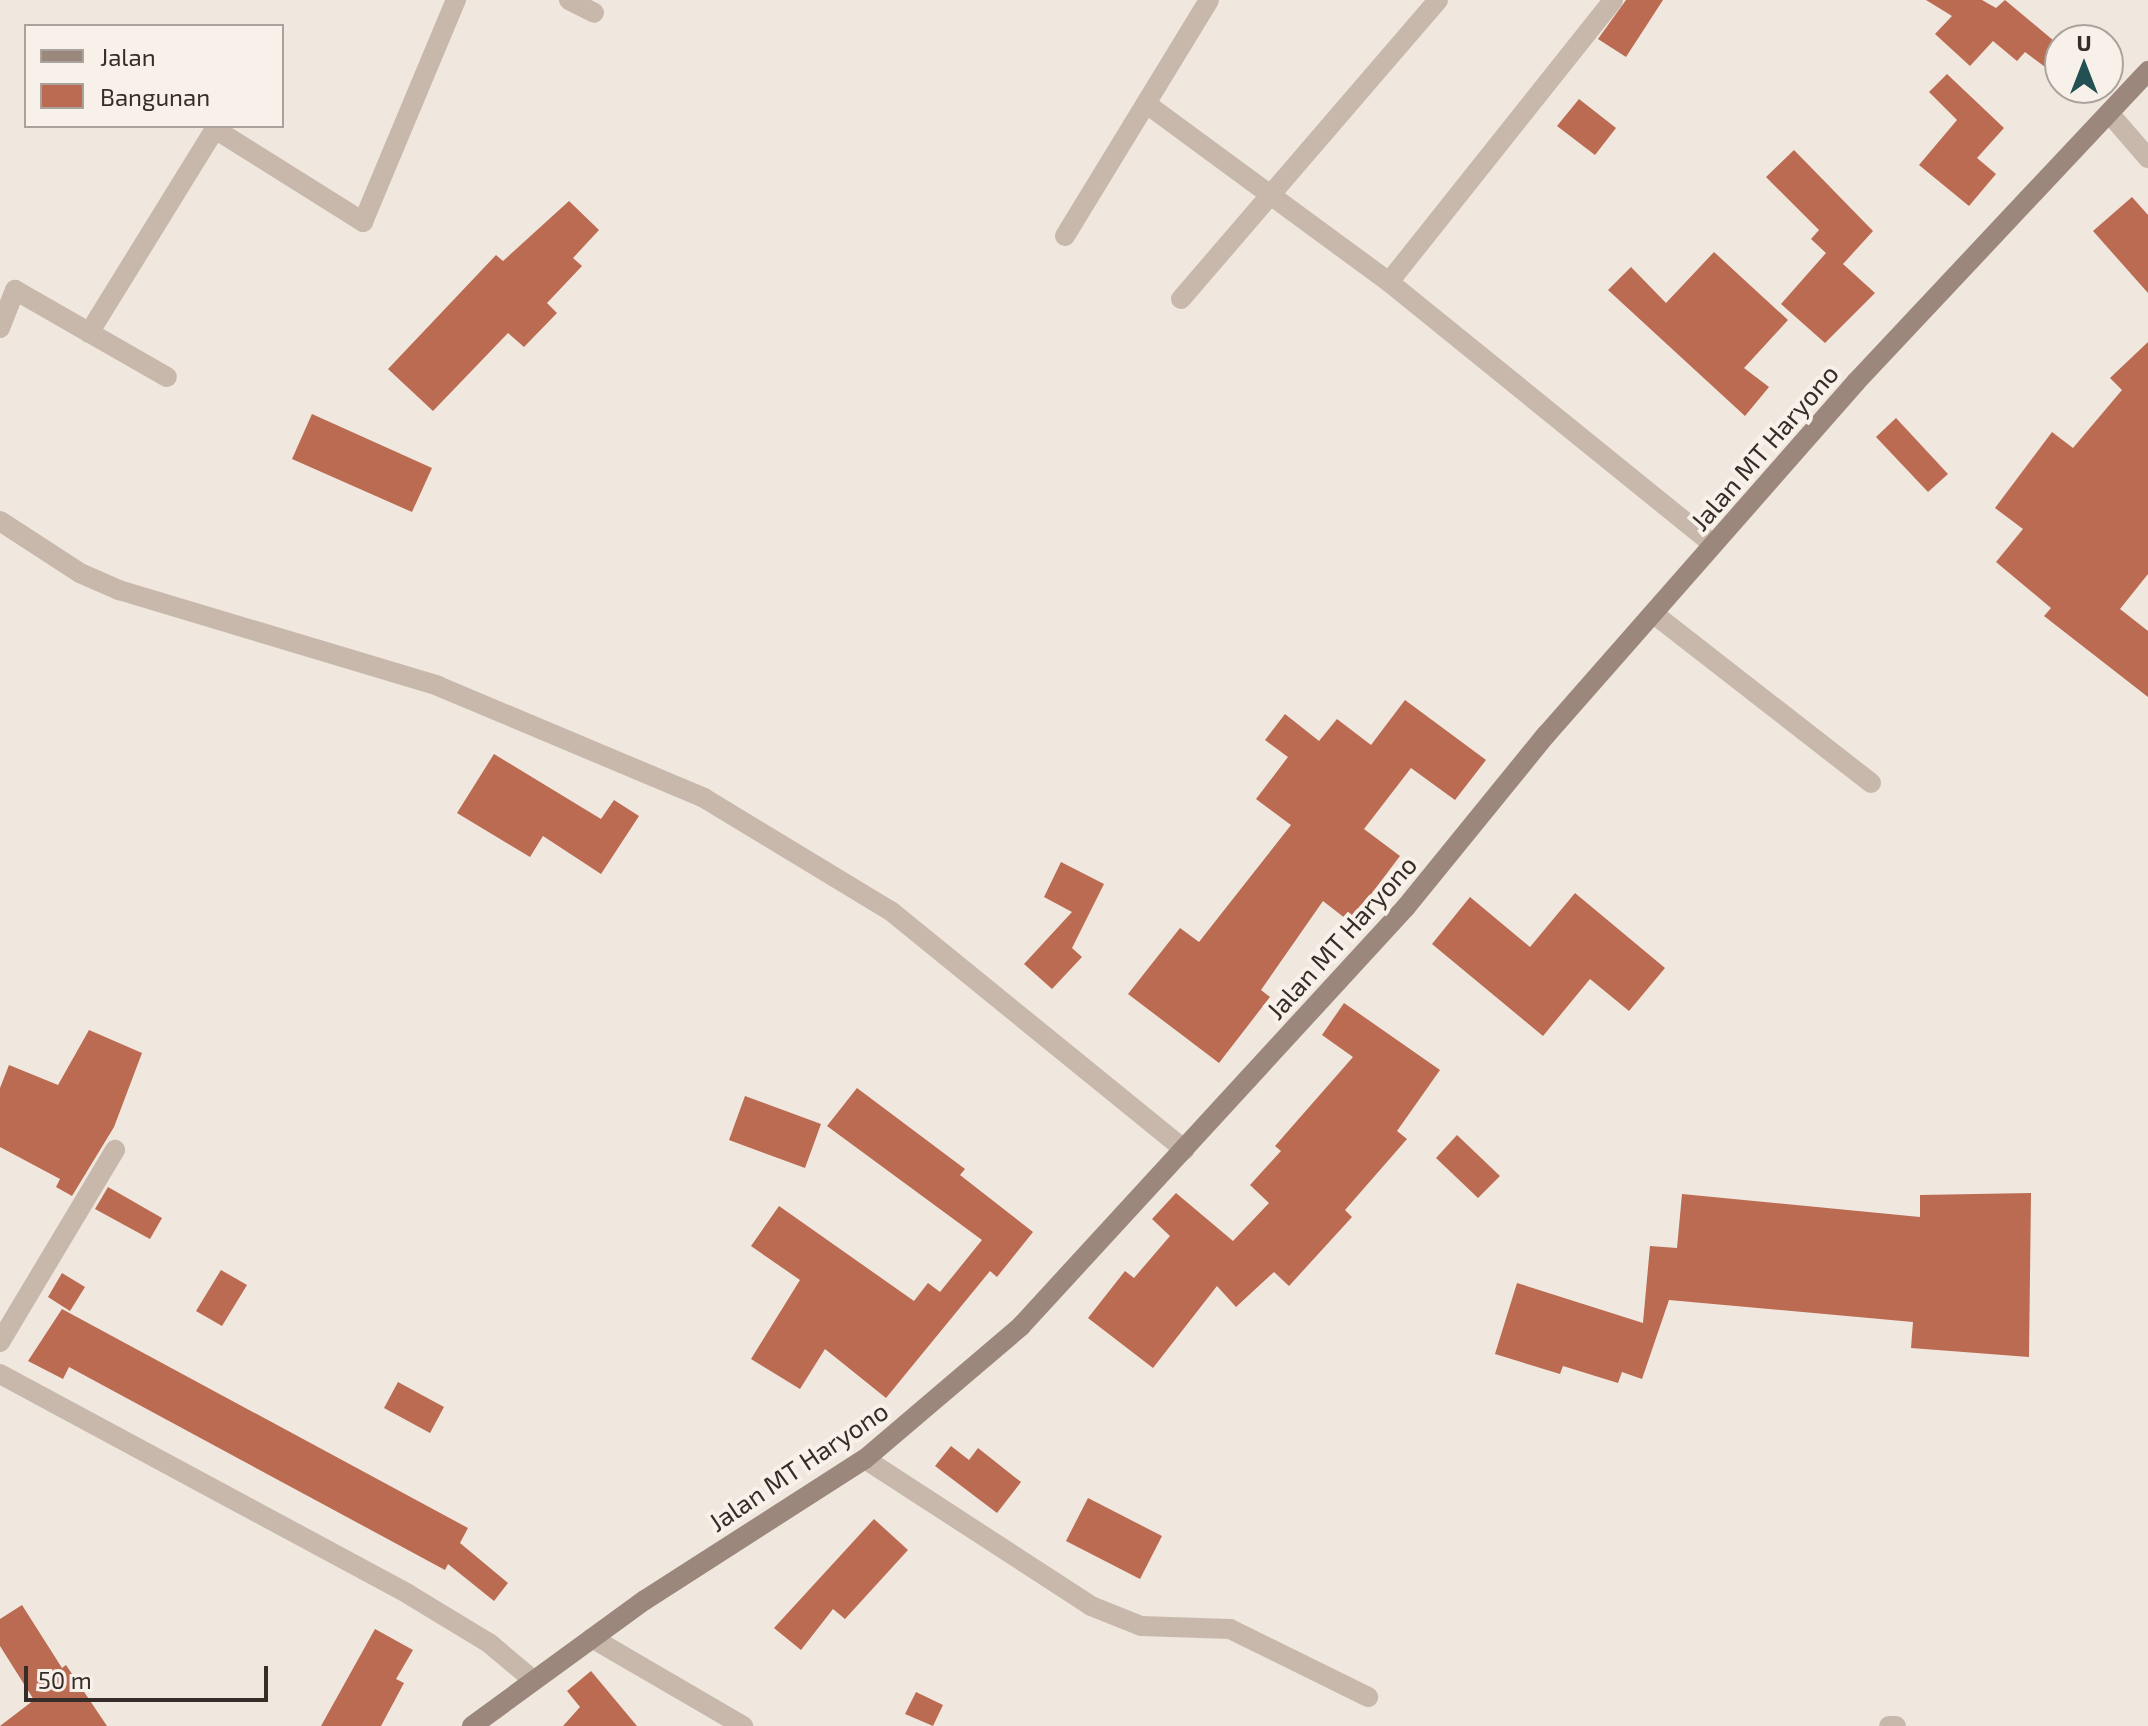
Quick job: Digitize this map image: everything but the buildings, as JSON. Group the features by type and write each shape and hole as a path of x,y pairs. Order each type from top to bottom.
{"main road":[{"name":"Jalan MT Haryono","path":"472,1726 592,1638 865,1459 1021,1326 1406,907 1712,544 1936,294 2148,71"}],"street":[{"path":"89,333 215,129 363,222 456,0"},
{"path":"569,0 594,13"},
{"path":"1065,236 1148,105 1209,0"},
{"path":"1181,299 1269,190 1438,0"},
{"path":"1389,282 1613,0"},
{"path":"1148,105 1269,190 1389,282 1712,544"},
{"path":"2109,113 2148,158"},
{"path":"0,328 15,290 167,377"},
{"path":"0,521 80,573 119,590 438,686 704,798 892,912 1185,1150"},
{"path":"1654,614 1871,783"},
{"path":"0,1342 115,1150"},
{"path":"0,1374 408,1594 489,1643 533,1680"},
{"path":"865,1459 1091,1606 1141,1626 1230,1629 1368,1697"},
{"path":"592,1638 743,1726"},
{"path":"1889,1726 1896,1726"}]}
